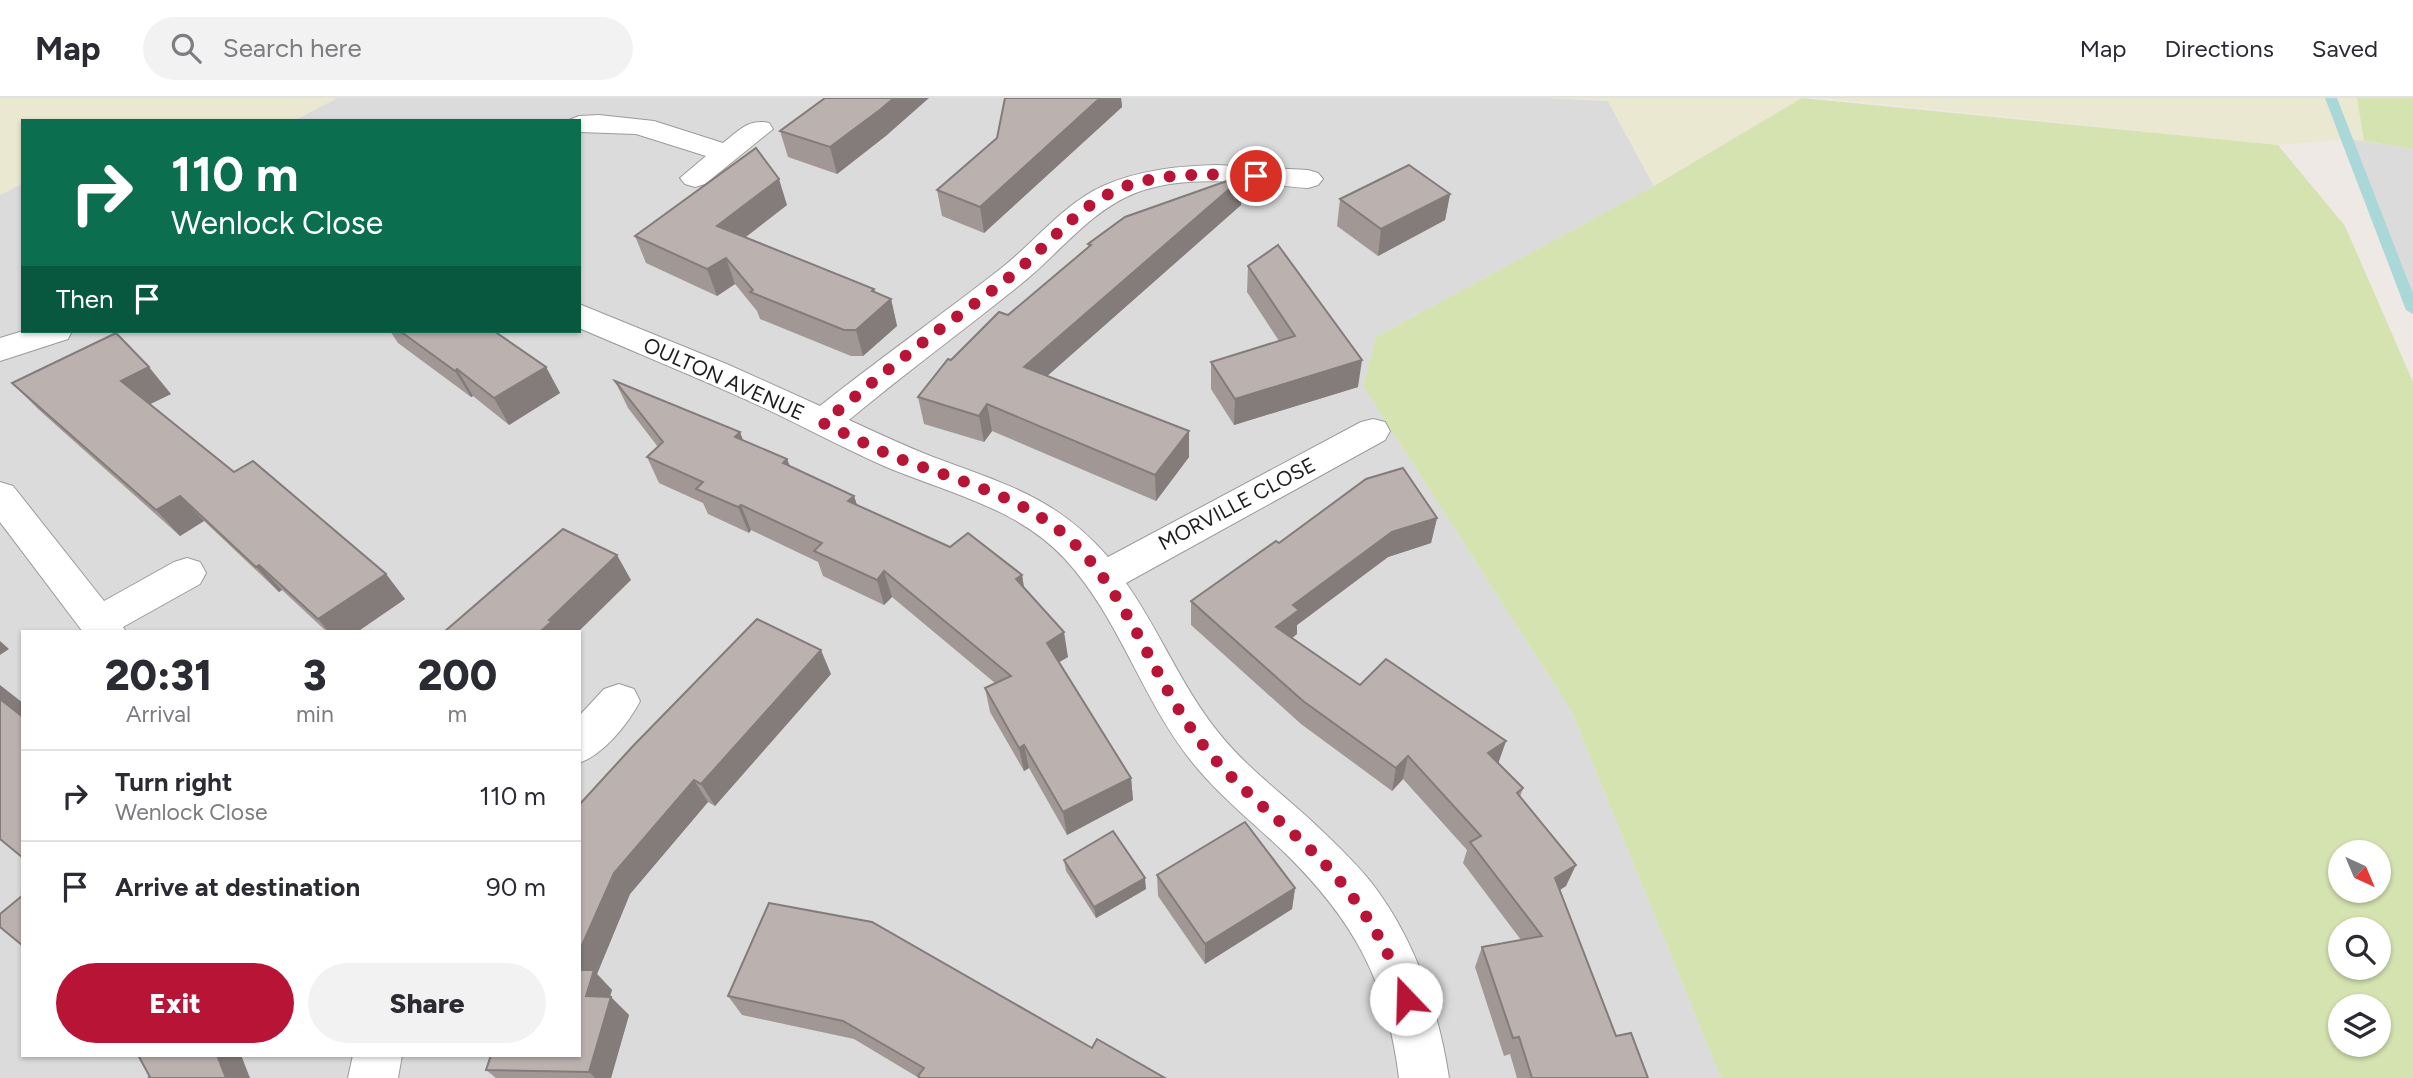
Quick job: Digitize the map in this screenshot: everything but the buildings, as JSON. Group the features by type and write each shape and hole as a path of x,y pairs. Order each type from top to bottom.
{"street":[{"path":"581,124 622,124 655,128 726,154"},
{"path":"695,178 759,129"},
{"path":"823,423 907,354 1011,277 1074,216 1100,198 1131,185 1186,176 1221,174 1308,179"},
{"name":"OULTON AVENUE","path":"581,316 761,393 902,460 1012,500 1062,534 1083,552 1115,595 1175,704 1203,746 1250,796 1315,854 1363,908 1399,976 1420,1043 1424,1078"},
{"path":"0,351 50,333"},
{"name":"MORVILLE CLOSE","path":"1102,578 1373,431"},
{"path":"0,496 103,627 187,573"},
{"path":"581,743 620,701"},
{"path":"373,1078 378,1057"}],"shaded area":[{"path":"0,98 337,98 297,119 21,119 21,184 0,195"},
{"path":"337,98 1549,98 1608,101 1654,186 1376,337 1363,386 1571,710 1721,1078 0,1078 0,195 21,184 21,333 581,333 581,119 297,119"},
{"path":"1549,98 1802,98 1654,186 1608,101"},
{"path":"1822,98 2357,98 2364,141 2350,139 2278,145"},
{"path":"2350,139 2413,149 2413,310 2389,251"}],"green space":[{"path":"1802,98 2278,145 2345,226 2413,382 2413,1078 1721,1078 1571,710 1363,386 1376,337 1654,186"},
{"path":"2357,98 2413,98 2413,149 2364,141"}],"waterway":[{"path":"2331,98 2413,310"}],"route":[{"path":"1256,176 1221,174 1160,178 1131,185 1091,203 1011,277 907,354 823,423 902,460 1012,500 1052,525 1083,552 1115,595 1175,704 1203,746 1250,796 1315,854 1363,908 1399,976 1406,999"}]}
